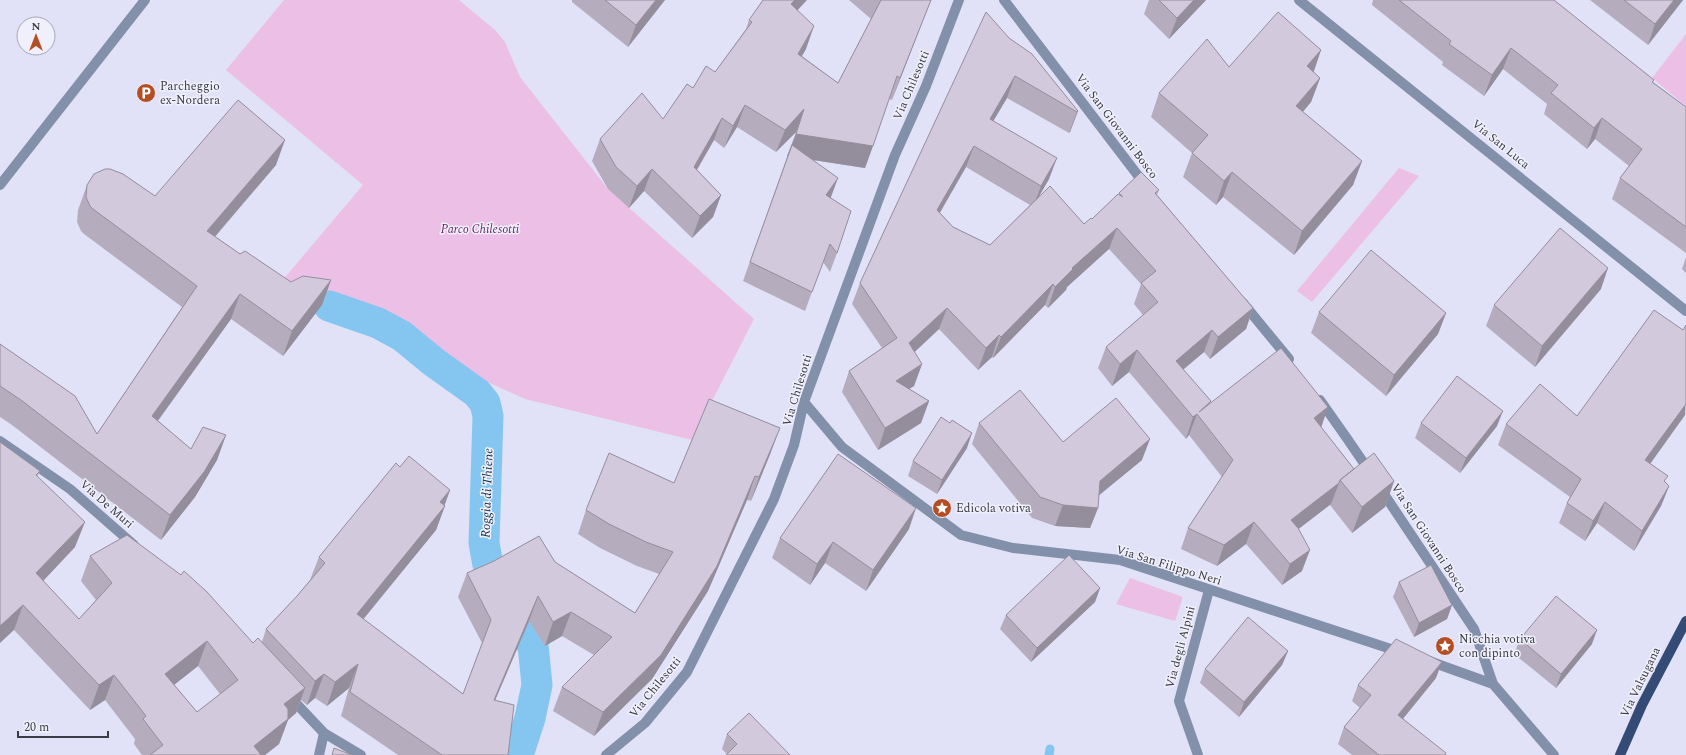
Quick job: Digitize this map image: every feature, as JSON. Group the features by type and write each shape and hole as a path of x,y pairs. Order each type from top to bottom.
{"main road":[{"name":"Via Valsugana","path":"1620,755 1642,705 1686,620"}],"street":[{"path":"0,184 145,0"},
{"name":"Via Chilesotti","path":"606,755 645,723 687,672 774,499 794,445 804,402 895,155 926,86 959,0"},
{"name":"Via San Giovanni Bosco","path":"1004,0 1152,193"},
{"name":"Via San Luca","path":"1299,0 1686,311"},
{"path":"1237,296 1278,344 1296,368"},
{"name":"Via San Giovanni Bosco","path":"1314,393 1346,437 1474,629 1493,684 1554,755"},
{"name":"Via San Filippo Neri","path":"804,402 842,447 961,535 1013,548 1120,560 1416,657 1493,684"},
{"name":"Via De Muri","path":"0,441 70,488 139,550"},
{"name":"Via degli Alpini","path":"1198,755 1179,701 1209,590"},
{"path":"285,691 324,733 361,755"},
{"path":"319,755 324,733"}],"green space":[{"name":"Parco Chilesotti","path":"284,0 459,0 495,30 505,42 520,77 608,189 754,319 692,440 525,399 459,369 406,329 338,304 301,300 276,288 363,185 226,70"},
{"path":"1686,34 1686,106 1652,78"},
{"path":"1399,168 1419,176 1312,302 1297,291"},
{"path":"1130,578 1183,597 1175,621 1116,604"}],"building":[{"path":"605,0 656,0 636,25"},
{"path":"763,0 795,0 791,4 814,26 798,54 838,83 881,0 931,0 900,78 897,76 873,146 796,134 804,109 785,130 745,105 733,126 722,118 694,167 721,195 700,216 652,169 637,186 616,167 600,139 642,93 663,119 687,84 693,88 706,66 715,72 752,22 749,20"},
{"path":"1159,0 1194,0 1177,18"},
{"path":"1399,0 1554,0 1654,80 1652,82 1686,107 1686,227 1620,178 1642,149 1602,118 1594,128 1551,93 1558,85 1511,48 1492,75 1449,44 1451,41"},
{"path":"1624,0 1674,0 1655,24"},
{"path":"986,12 1009,38 1032,54 1078,111 1077,112 1015,76 990,119 1057,158 1041,186 974,146 937,210 953,227 990,245 1050,186 1084,224 1091,218 1092,219 1118,194 1123,197 1119,193 1141,172 1159,190 1155,193 1253,308 1218,337 1212,330 1176,361 1211,401 1199,412 1281,348 1328,407 1314,418 1354,469 1340,480 1339,483 1291,520 1298,528 1310,550 1290,564 1254,522 1224,545 1188,528 1233,460 1197,414 1193,417 1137,350 1120,364 1106,347 1158,302 1141,283 1156,271 1117,228 1072,268 1073,269 1055,287 1053,284 1001,337 999,335 986,348 947,308 909,343 922,364 896,381 929,401 885,428 849,371 897,338 860,283"},
{"path":"1278,12 1321,50 1307,66 1320,78 1296,106 1362,161 1302,231 1232,172 1224,181 1192,153 1208,135 1159,93 1207,39 1229,67"},
{"path":"238,100 285,140 207,231 240,254 245,251 291,282 303,276 331,280 292,331 240,294 152,416 191,449 203,427 226,435 204,472 170,515 21,400 0,386 0,344 75,396 97,434 197,286 93,209 86,197 87,185 94,174 105,169 110,169 123,174 155,196"},
{"path":"792,145 838,178 826,195 851,211 837,253 830,244 812,292 750,262"},
{"path":"1560,228 1608,268 1542,346 1494,305"},
{"path":"1371,250 1446,313 1394,375 1319,312"},
{"path":"1654,310 1683,330 1686,325 1686,404 1645,460 1668,476 1664,481 1669,486 1642,531 1605,502 1593,521 1567,503 1581,479 1506,424 1540,384 1577,416"},
{"path":"1457,376 1503,411 1466,458 1421,423"},
{"path":"1020,390 1063,442 1116,398 1150,439 1100,481 1098,508 1063,505 1040,497 979,423"},
{"path":"709,399 780,428 759,477 755,476 717,566 661,655 603,712 562,687 612,637 571,612 553,622 538,596 494,700 514,705 508,755 442,755 350,692 358,664 335,682 324,674 315,681 266,629 325,563 319,557 396,463 400,467 409,456 450,490 440,502 445,506 357,614 463,694 491,620 467,573 494,561 539,536 555,562 635,613 673,552 646,542 609,524 586,510 609,453 674,483"},
{"path":"941,417 950,423 952,420 972,433 942,480 913,461"},
{"path":"0,442 40,471 36,475 85,522 36,573 79,619 112,583 90,556 127,535 181,575 184,571 207,592 253,643 258,638 305,688 284,704 288,709 288,719 254,746 261,755 150,755 163,745 143,719 146,716 114,675 99,685 23,605 0,626","holes":["207,641 238,680 197,712 165,674"]},
{"path":"1374,453 1394,481 1362,507 1340,480"},
{"path":"838,454 916,508 873,570 833,542 817,564 780,538"},
{"path":"1069,555 1100,588 1037,648 1006,615"},
{"path":"1431,565 1452,605 1419,623 1399,582"},
{"path":"1556,596 1597,630 1561,674 1520,639"},
{"path":"1248,617 1288,651 1244,702 1205,669"},
{"path":"1396,639 1442,662 1398,715 1446,753 1445,755 1379,755 1344,727 1371,695 1358,685"},
{"path":"749,713 790,755 726,755 737,744 727,734"},
{"path":"334,748 352,755 332,755"}],"waterway":[{"name":"Roggia di Thiene","path":"329,306 378,323 402,336 435,363 477,393 485,403 488,416 484,543 488,565 520,628 533,645 537,685 530,718 518,755"},
{"path":"1049,755 1050,749"}],"place":[{"name":"Parcheggio ex-Nordera","path":"146,93"},
{"name":"Edicola votiva","path":"942,508"},
{"name":"Nicchia votiva con dipinto","path":"1445,646"}]}
